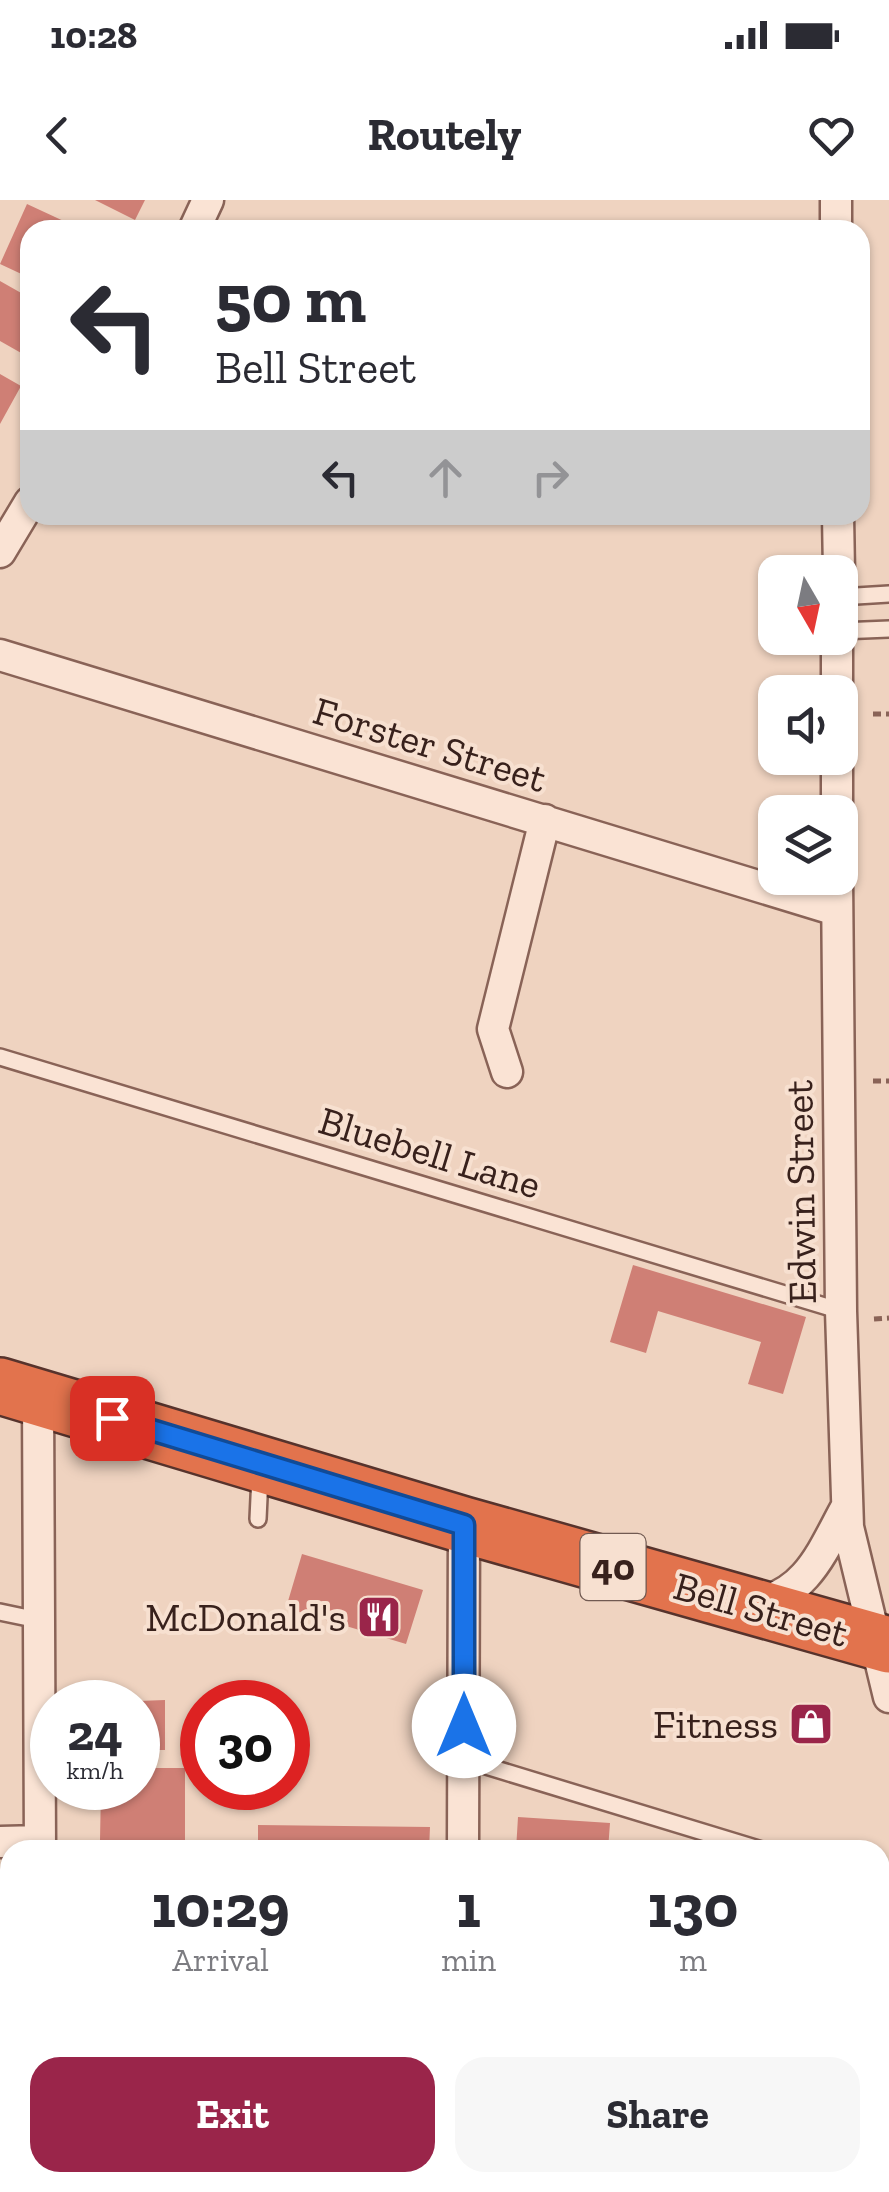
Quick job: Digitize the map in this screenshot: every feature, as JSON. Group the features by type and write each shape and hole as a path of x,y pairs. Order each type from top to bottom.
{"highway":[{"name":"Bell Street","path":"19,1391 464,1525 882,1643"}],"street":[{"path":"0,552 20,519"},
{"path":"838,525 839,555"},
{"name":"Forster Street","path":"0,655 836,910"},
{"path":"506,1072 492,1029 545,820"},
{"name":"Edwin Street","path":"836,895 848,1527 882,1643 889,1697"},
{"path":"19,1391 38,1620 40,1840"},
{"path":"746,1605 775,1600 809,1575 847,1506"},
{"path":"463,1840 464,1525"}],"lane":[{"path":"858,596 889,594"},
{"path":"858,632 889,629"},
{"name":"Bluebell Lane","path":"0,1058 841,1311"},
{"path":"258,1519 260,1462"},
{"path":"0,1612 38,1620"},
{"path":"463,1759 729,1840"}],"path":[{"path":"873,714 889,714"},
{"path":"874,1081 889,1081"},
{"path":"874,1318 889,1318"}],"building":[{"path":"95,200 145,200 135,220"},
{"path":"27,204 61,220 20,220 20,273 0,264"},
{"path":"0,281 20,292 20,352 0,341"},
{"path":"0,374 20,388 0,424"},
{"path":"633,1265 806,1317 783,1394 748,1384 761,1342 658,1311 646,1353 610,1342"},
{"path":"302,1554 423,1590 406,1644 286,1608"},
{"path":"160,1700 165,1700 165,1750 160,1750"},
{"path":"160,1768 180,1768 185,1840 100,1840 101,1810 160,1810"},
{"path":"518,1817 610,1823 609,1840 517,1840"},
{"path":"258,1825 430,1827 429,1840 258,1840"}],"place":[{"name":"McDonald's","path":"379,1617"},
{"name":"Fitness","path":"811,1724"}],"route":[{"path":"112,1418 464,1525 464,1726"}]}
